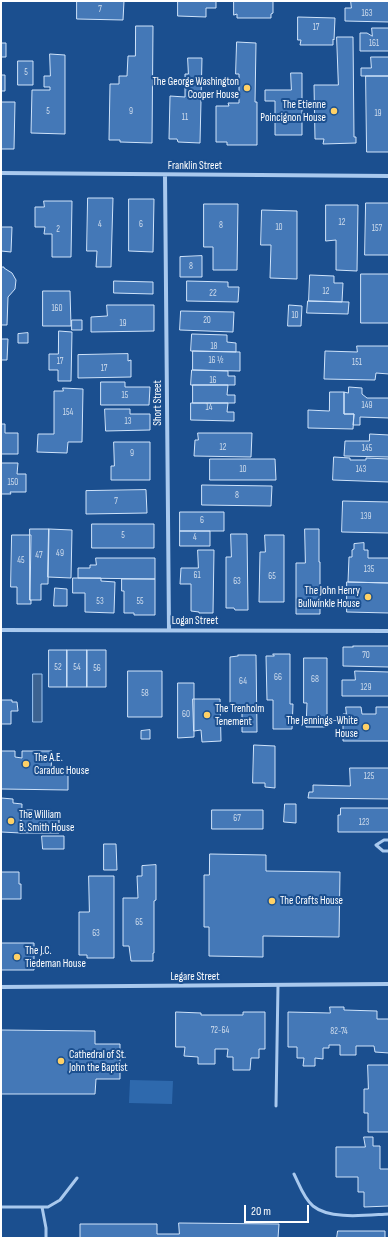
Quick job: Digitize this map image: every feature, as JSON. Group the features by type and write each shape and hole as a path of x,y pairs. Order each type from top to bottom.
{"street":[{"name":"Franklin Street","path":"1,173 389,176"},
{"name":"Short Street","path":"165,175 169,630"},
{"name":"Logan Street","path":"1,630 389,631"},
{"name":"Legare Street","path":"1,987 389,984"}],"lane":[{"path":"389,840 384,840 376,845 383,851 389,852"},
{"path":"276,1106 278,985"},
{"path":"294,1174 312,1205 323,1212 339,1215 389,1214"},
{"path":"1,1207 48,1207 60,1200 77,1178"},
{"path":"42,1207 46,1228 46,1238"}],"shaded area":[{"path":"33,674 42,674 42,722 33,722"},
{"path":"130,1080 173,1081 172,1104 129,1103"}],"building":[{"path":"77,1 124,1 123,20 77,19"},
{"path":"178,1 216,1 216,8 206,8 206,17 178,16"},
{"path":"234,1 273,1 273,13 271,14 271,18 237,18 237,14 234,15"},
{"path":"351,1 389,1 389,22 345,21 345,8 351,8"},
{"path":"298,17 335,18 333,45 300,45 301,40 298,40"},
{"path":"136,26 153,26 152,143 120,142 120,140 109,140 110,84 119,84 119,76 127,76 128,56 135,56"},
{"path":"372,28 389,28 389,51 360,51 360,33 367,33 372,36"},
{"name":"The Etienne Poincignon House","path":"337,37 353,37 354,137 356,137 356,143 323,144 324,139 315,139 314,85 338,85"},
{"name":"The George Washington Cooper House","path":"237,42 256,43 255,102 257,102 257,145 227,145 227,142 216,142 216,106 229,106 228,103 239,103 239,74 236,74"},
{"path":"1,43 6,43 6,57 1,57"},
{"path":"50,54 65,55 65,134 31,133 32,90 50,90 50,87 44,87 44,76 50,76"},
{"path":"371,57 389,57 389,76 361,76 361,68 371,68"},
{"path":"188,58 202,58 200,143 178,142 177,139 169,139 170,96 185,97 185,74 188,74"},
{"path":"18,61 33,61 33,85 18,85"},
{"name":"The Etienne Poincignon House","path":"291,73 302,73 302,135 275,135 275,101 265,101 265,90 291,90"},
{"path":"1,75 5,75 5,91 1,91"},
{"path":"366,76 389,76 389,152 367,152"},
{"path":"1,102 15,102 14,149 1,149"},
{"path":"88,198 113,198 111,267 96,267 97,251 87,251"},
{"path":"129,199 154,199 153,252 129,251"},
{"path":"44,201 72,201 71,257 52,257 52,234 44,234 45,227 35,227 35,207 44,207"},
{"path":"366,203 389,203 389,255 365,255"},
{"path":"204,204 238,204 237,270 213,270 213,247 204,247"},
{"path":"326,205 358,205 357,271 336,270 336,240 326,241"},
{"path":"262,210 297,211 297,279 270,278 271,245 261,245"},
{"path":"1,227 12,227 11,252 1,251"},
{"path":"202,256 202,277 180,277 180,257"},
{"path":"1,267 4,267 12,273 16,280 15,289 8,297 7,325 1,325"},
{"path":"361,274 389,274 389,323 361,323"},
{"path":"310,275 334,276 334,283 343,283 342,302 309,301"},
{"path":"114,281 153,282 153,294 114,293"},
{"path":"187,281 228,282 228,287 239,287 238,302 187,301"},
{"path":"43,291 70,291 71,326 43,326"},
{"path":"308,301 349,302 348,314 307,313"},
{"path":"107,305 154,305 154,331 91,332 91,317 107,316"},
{"path":"289,305 302,306 301,326 288,326"},
{"path":"181,311 234,312 233,332 180,330"},
{"path":"72,320 82,320 82,330 72,330"},
{"path":"59,331 72,332 71,381 58,381 58,370 49,370 49,354 58,354"},
{"path":"28,333 28,343 18,343 18,334"},
{"path":"192,334 227,335 227,342 236,343 236,352 191,351"},
{"path":"1,339 8,339 7,360 1,360"},
{"path":"357,346 389,346 389,374 376,373 375,380 324,379 325,351 357,352"},
{"path":"193,351 240,352 240,371 193,370"},
{"path":"128,354 128,361 131,360 131,377 78,378 78,355"},
{"path":"192,370 228,371 228,376 235,376 235,385 191,385"},
{"path":"101,382 125,382 125,387 150,387 149,405 101,405"},
{"path":"193,385 228,385 227,395 235,395 235,403 193,403"},
{"path":"349,387 362,388 362,394 367,398 389,398 389,418 360,417 360,425 353,425 354,414 344,414 344,392 348,393"},
{"path":"63,388 83,389 82,442 68,442 67,453 37,452 38,434 54,434 54,391 63,391"},
{"path":"330,392 344,392 344,414 354,414 353,429 308,428 308,410 329,411"},
{"path":"191,403 228,403 227,412 234,412 234,421 191,420"},
{"path":"105,409 130,409 130,414 150,414 150,430 106,431"},
{"path":"1,424 5,424 5,433 18,433 18,454 1,454"},
{"path":"198,433 252,433 251,457 194,456 195,440 198,440"},
{"path":"370,434 389,435 389,457 344,456 345,441 369,441"},
{"path":"114,442 150,442 150,480 111,480 111,466 114,466"},
{"path":"334,457 350,458 350,460 366,460 366,458 389,459 389,482 333,480"},
{"path":"210,459 275,459 276,480 210,480"},
{"path":"1,463 18,463 17,474 26,474 26,492 10,492 11,494 1,494"},
{"path":"202,485 272,486 271,506 202,505"},
{"path":"146,490 147,513 86,514 86,491"},
{"path":"343,501 389,502 389,533 342,532"},
{"path":"180,512 224,512 224,531 180,531"},
{"path":"92,524 154,524 154,548 92,548"},
{"path":"30,529 49,529 48,584 41,584 41,600 30,600"},
{"path":"49,529 72,530 71,578 48,577"},
{"path":"305,529 319,529 320,614 296,614 296,563 305,563"},
{"path":"180,531 210,531 210,546 180,546"},
{"path":"231,534 247,534 248,610 226,608 226,557 231,557"},
{"path":"12,535 31,535 31,604 17,604 17,587 11,587"},
{"path":"265,535 284,535 284,602 259,602 260,552 265,552"},
{"path":"364,543 364,550 368,550 368,558 389,558 389,583 348,582 349,557 352,557 354,544"},
{"path":"198,550 214,550 213,613 199,613 191,611 191,584 180,584 181,568 198,568"},
{"path":"96,558 155,558 155,579 78,578 78,568 90,568 90,565 96,565"},
{"path":"73,578 101,578 101,581 115,582 114,613 85,612 85,593 73,593"},
{"path":"122,579 155,579 155,615 134,615 134,613 124,613 124,591 122,591"},
{"name":"The John Henry Bullwinkle House","path":"347,582 389,583 389,613 347,612"},
{"path":"55,588 67,589 67,606 54,606"},
{"path":"389,646 389,667 343,666 343,647"},
{"path":"49,650 67,650 67,687 49,687"},
{"path":"67,650 87,650 87,687 67,687"},
{"path":"87,650 106,650 106,687 87,687"},
{"path":"273,654 290,654 290,704 293,704 292,729 273,729 273,700 267,700 266,656 274,656"},
{"path":"238,655 256,655 257,732 242,732 242,707 230,707 230,657"},
{"path":"304,658 327,658 327,727 306,727 307,703 304,703"},
{"path":"128,671 162,671 162,717 128,717"},
{"path":"355,671 389,672 389,696 342,696 342,680 355,680"},
{"path":"178,683 194,683 194,737 178,738"},
{"name":"The Trenholm Tenement","path":"193,699 220,699 221,741 202,742 201,730 194,731"},
{"path":"1,700 12,700 12,702 17,702 18,711 11,711 11,724 1,724"},
{"name":"The Jennings-White House","path":"346,707 361,707 362,714 376,714 376,707 389,707 389,741 343,741 343,714 346,714"},
{"path":"150,730 150,739 141,739 141,731"},
{"path":"254,745 275,746 275,788 265,787 265,783 253,783"},
{"name":"The A.E. Caraduc House","path":"1,751 15,751 15,757 22,758 22,751 52,751 51,771 68,771 68,790 1,789"},
{"path":"350,768 389,768 389,799 308,798 309,792 313,792 313,785 350,786"},
{"name":"The William B. Smith House","path":"1,798 13,799 13,803 22,804 21,833 1,832"},
{"path":"285,804 296,804 296,823 284,822"},
{"path":"341,808 389,808 389,832 338,832 338,815 340,815"},
{"path":"21,810 43,810 43,818 51,818 51,812 58,812 59,833 21,833"},
{"path":"212,810 263,810 263,829 212,829"},
{"path":"42,836 64,836 64,849 43,849"},
{"path":"104,844 116,844 117,870 104,870"},
{"name":"The Crafts House","path":"210,854 266,855 266,871 340,872 339,937 263,936 263,957 209,956 209,927 204,927 204,875 209,875"},
{"path":"156,865 153,961 131,961 129,946 123,946 123,898 138,898 137,876 142,876 142,866"},
{"path":"1,872 19,872 21,899 1,899"},
{"path":"89,876 114,876 114,958 87,958 87,955 79,955 79,912 89,912"},
{"name":"The J.C. Tiedeman House","path":"1,943 34,943 34,970 1,970"},
{"path":"330,1007 344,1007 344,1010 377,1011 377,1019 389,1019 389,1053 375,1052 374,1046 356,1046 356,1055 340,1055 340,1045 329,1045 329,1048 323,1048 323,1059 315,1058 315,1066 303,1066 304,1058 297,1058 297,1047 288,1047 288,1012 330,1013"},
{"path":"176,1012 201,1013 201,1015 243,1015 243,1012 265,1012 265,1049 259,1049 259,1058 251,1058 250,1070 233,1070 233,1057 227,1057 228,1049 215,1049 215,1064 198,1064 198,1057 184,1056 185,1047 176,1047"},
{"name":"Cathedral of St. John the Baptist","path":"1,1030 95,1031 95,1044 120,1044 120,1079 96,1079 95,1094 1,1094"},
{"path":"368,1065 389,1065 389,1132 368,1132 368,1113 364,1113 364,1089 368,1089"},
{"path":"364,1137 373,1137 373,1146 380,1146 380,1169 389,1169 389,1206 364,1207 364,1192 358,1192 358,1177 336,1177 336,1147 365,1147"},
{"path":"179,1223 279,1224 278,1238 80,1238 80,1224 157,1224 157,1234 179,1234"},
{"path":"338,1231 385,1231 385,1238 337,1238"}],"place":[{"name":"The George Washington Cooper House","path":"247,88"},
{"name":"The Etienne Poincignon House","path":"334,111"},
{"name":"The John Henry Bullwinkle House","path":"368,597"},
{"name":"The Trenholm Tenement","path":"207,715"},
{"name":"The Jennings-White House","path":"366,727"},
{"name":"The A.E. Caraduc House","path":"26,764"},
{"name":"The William B. Smith House","path":"11,821"},
{"name":"The Crafts House","path":"272,901"},
{"name":"The J.C. Tiedeman House","path":"17,957"},
{"name":"Cathedral of St. John the Baptist","path":"61,1061"}]}
